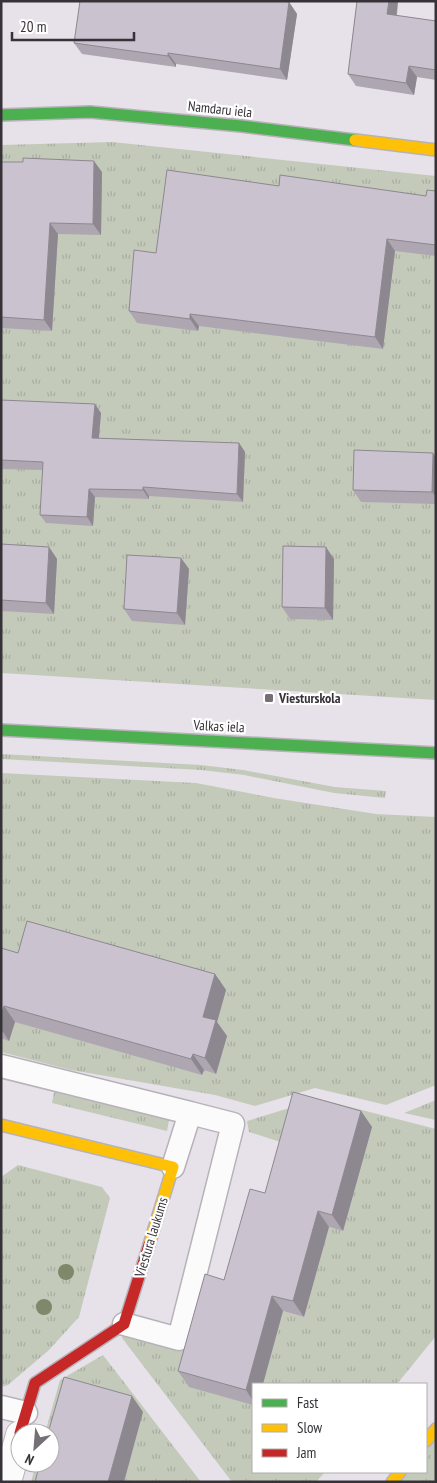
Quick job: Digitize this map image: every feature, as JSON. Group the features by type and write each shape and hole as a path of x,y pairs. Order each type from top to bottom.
{"street":[{"name":"Namdaru iela","path":"1,115 90,112 240,126 436,150"},
{"name":"Valkas iela","path":"1,730 436,753"},
{"path":"1,1125 173,1167"},
{"name":"Viestura laukums","path":"124,1324 173,1167"},
{"path":"23,1423 35,1383 124,1324"},
{"path":"427,1440 436,1429"}],"lane":[{"path":"1,1066 233,1124 179,1338 124,1324"},
{"path":"173,1167 190,1112"},
{"path":"1,1407 18,1423"}],"green space":[{"path":"112,142 436,176 436,700 1,673 1,145"},
{"path":"1,754 201,765 243,770 335,787 386,791 385,798 334,793 244,775 201,770 1,759"},
{"path":"1,773 196,783 274,798 376,814 436,817 436,1085 386,1105 315,1088 255,1106 215,1095 71,1070 1,1052"},
{"path":"54,1092 169,1120 167,1131 52,1103"},
{"path":"319,1099 436,1129 436,1336 398,1383 263,1383 283,1311 304,1317 329,1227 343,1231 293,1146 249,1132 247,1121"},
{"path":"436,1100 436,1120 404,1113"},
{"path":"18,1165 102,1187 110,1198 79,1317 49,1350 8,1385 1,1387 1,1177"},
{"path":"124,1332 193,1349 252,1404 252,1473 324,1473 316,1482 232,1482 122,1338"},
{"path":"103,1355 201,1482 31,1482 33,1473 60,1473 60,1423 48,1423 60,1380"},
{"path":"436,1429 436,1482 392,1482 399,1473 427,1473 427,1440"}],"building":[{"path":"80,1 289,2 280,69 168,53 168,56 74,43"},
{"path":"357,1 389,1 387,14 436,21 436,70 409,66 406,83 348,74"},
{"path":"23,158 94,161 93,224 50,223 44,320 1,317 1,162 23,162"},
{"path":"167,170 279,186 280,175 426,196 427,190 436,191 436,245 387,239 375,337 190,314 190,319 129,311 134,250 156,253"},
{"path":"1,400 95,404 92,438 239,443 237,494 143,487 143,490 89,489 87,517 40,515 43,462 1,460"},
{"path":"354,450 433,453 432,492 353,490"},
{"path":"1,544 49,547 46,603 1,600"},
{"path":"283,546 326,547 325,608 282,607"},
{"path":"127,555 181,558 177,613 124,609"},
{"path":"27,921 215,974 203,1017 216,1020 205,1058 193,1054 191,1059 4,1006 1,1015 1,948 18,953"},
{"path":"293,1092 361,1111 332,1215 318,1211 293,1301 272,1296 246,1390 178,1371 205,1274 224,1280 250,1189 265,1193"},
{"path":"64,1377 132,1396 108,1482 35,1482 37,1473 60,1473 60,1423 51,1423"}],"traffic: fast":[{"path":"1,115 90,112 241,126 355,140"},
{"path":"1,730 436,753"}],"traffic: slow":[{"path":"355,140 436,150"},
{"path":"1,1125 173,1167 149,1245"},
{"path":"427,1440 436,1429"},
{"path":"392,1482 399,1473"}],"traffic: jam":[{"path":"23,1423 35,1383 124,1324 149,1245"}],"place":[{"name":"Viesturskola","path":"269,698"}]}
